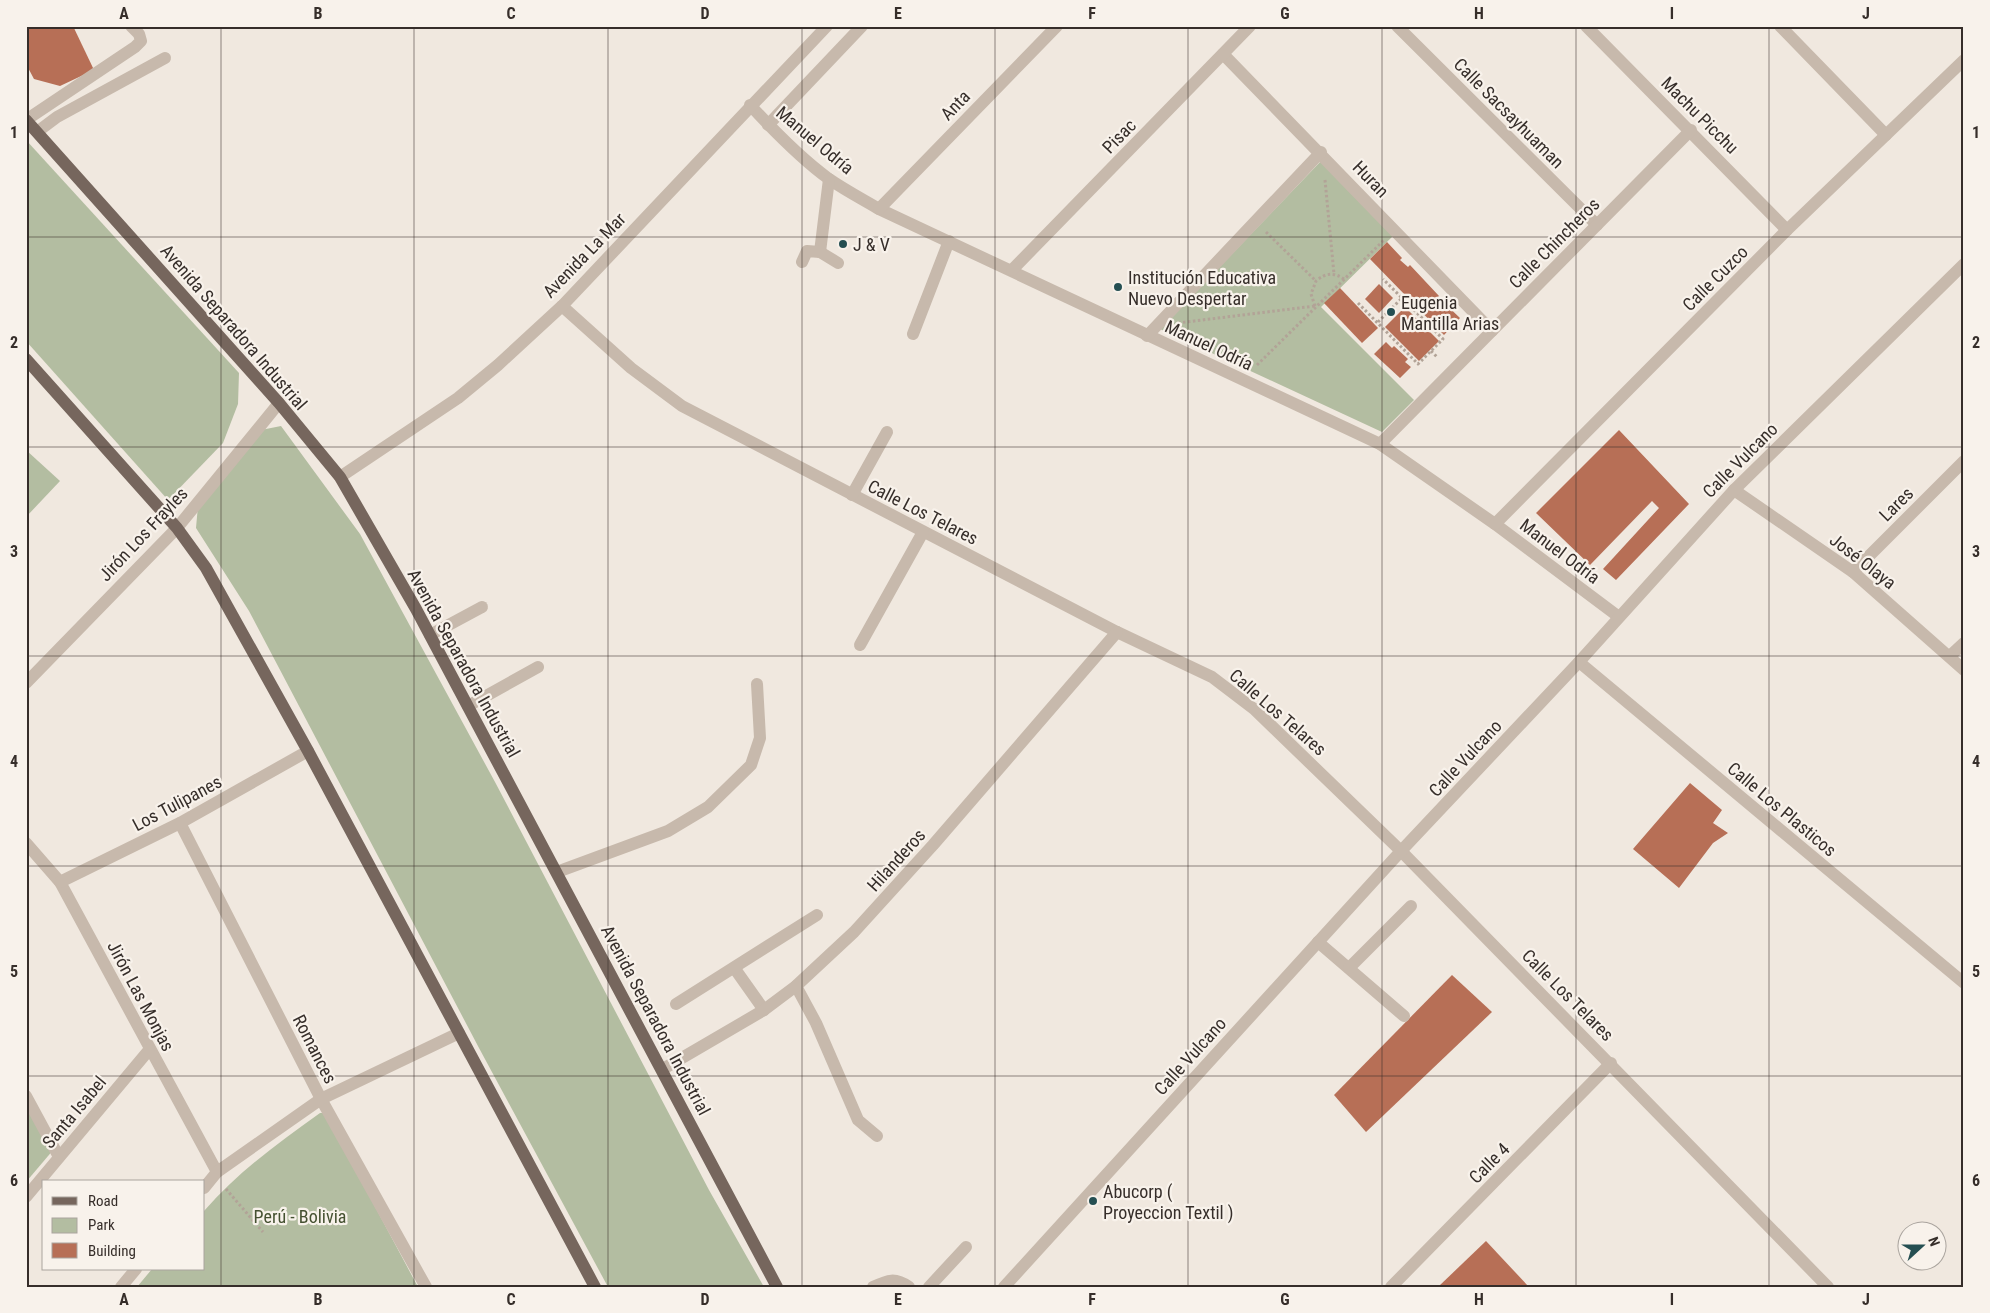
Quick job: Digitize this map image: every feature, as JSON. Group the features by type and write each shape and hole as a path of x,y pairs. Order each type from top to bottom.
{"main road":[{"name":"Avenida Separadora Industrial","path":"27,117 37,132 279,403 340,477 430,635 663,1069 777,1287"},
{"path":"26,359 176,528 206,568 308,751 595,1287"}],"street":[{"path":"27,117 135,47 141,41 139,34 131,26"},
{"name":"Avenida La Mar","path":"340,477 479,383 562,306 750,105 827,26"},
{"path":"768,124 862,26"},
{"name":"Anta","path":"879,209 1057,26"},
{"name":"Pisac","path":"1012,270 1250,26"},
{"name":"Calle Sacsayhuaman","path":"1397,26 1597,225"},
{"name":"Machu Picchu","path":"1586,26 1691,130 1787,230"},
{"path":"1780,26 1886,135"},
{"name":"Huran","path":"1223,54 1321,152 1492,330"},
{"path":"37,132 57,117 165,58"},
{"name":"Calle Cuzco","path":"1495,524 1787,230 1964,60"},
{"name":"Manuel Odría","path":"750,105 768,124 829,179 879,209 1380,444 1495,524 1619,617"},
{"name":"Calle Chincheros","path":"1380,444 1691,130"},
{"path":"1147,336 1321,152"},
{"path":"820,252 829,179"},
{"path":"913,334 949,241"},
{"path":"802,262 807,251 820,252 838,263"},
{"name":"Calle Vulcano","path":"1004,1287 1401,851 1579,662 1734,490 1964,264"},
{"name":"Calle Los Telares","path":"562,306 631,368 682,406 1117,632 1212,677 1254,709 1401,851 1611,1063 1828,1287"},
{"name":"Jirón Los Frayles","path":"26,683 176,528 279,403"},
{"path":"852,495 887,432"},
{"name":"Lares","path":"1853,572 1964,461"},
{"name":"José Olaya","path":"1734,490 1853,572 1964,670"},
{"path":"860,645 923,532"},
{"path":"430,635 482,607"},
{"name":"Hilanderos","path":"663,1069 764,1010 796,986 854,932 934,845 1117,632"},
{"path":"1950,656 1964,642"},
{"name":"Calle Los Plasticos","path":"1579,662 1964,983"},
{"path":"468,706 538,667"},
{"path":"557,872 668,831 708,807 751,765 760,738 757,684"},
{"name":"Los Tulipanes","path":"60,882 180,823 308,751"},
{"name":"Romances","path":"180,823 321,1099 426,1287"},
{"name":"Jirón Las Monjas","path":"26,843 60,882 149,1050 217,1172"},
{"path":"1348,968 1410,906"},
{"path":"676,1004 735,969 817,915"},
{"path":"1318,942 1404,1016"},
{"path":"735,969 764,1010"},
{"path":"796,986 816,1023 858,1120 876,1136"},
{"path":"205,1187 217,1172 321,1099 459,1033"},
{"name":"Santa Isabel","path":"26,1197 149,1050"},
{"name":"Calle 4","path":"1391,1287 1611,1063"},
{"path":"26,1096 59,1157"},
{"path":"929,1287 966,1247"},
{"path":"121,1287 135,1270"},
{"path":"873,1287 891,1279 900,1280 909,1287"}],"path":[{"path":"1324,172 1334,274"},
{"path":"1266,232 1316,281"},
{"path":"1257,365 1386,237"},
{"path":"1315,306 1311,294 1316,281 1321,276 1334,274 1344,279"},
{"path":"1358,303 1418,364 1443,338 1383,279"},
{"path":"1378,323 1402,298"},
{"path":"1178,324 1315,306"},
{"path":"1431,351 1438,358"},
{"path":"226,1189 263,1232"}],"green space":[{"path":"26,140 239,373 238,404 223,443 168,500 26,341"},
{"path":"1322,160 1394,235 1321,307 1414,400 1382,432 1160,329"},
{"path":"281,426 360,534 495,782 709,1190 764,1287 608,1287 479,1048 249,611 196,528 198,506 261,430"},
{"path":"26,450 60,481 26,517"},
{"path":"26,1100 54,1149 26,1182"},
{"name":"Perú - Bolivia","path":"320,1113 325,1113 418,1287 137,1287 151,1270 205,1270 205,1210 231,1183 274,1147"}],"building":[{"path":"26,26 73,26 94,70 60,86 34,79 26,64"},
{"path":"1387,242 1402,258 1400,260 1408,267 1410,265 1438,297 1460,318 1444,335 1370,259"},
{"path":"1379,284 1393,298 1379,313 1365,299"},
{"path":"1340,288 1378,328 1362,343 1324,303"},
{"path":"1405,307 1439,341 1419,361 1385,327"},
{"path":"1386,342 1392,348 1394,346 1408,359 1405,362 1411,367 1400,378 1374,354"},
{"path":"1619,430 1689,504 1616,580 1603,569 1659,508 1652,501 1590,565 1536,513"},
{"path":"1690,783 1722,810 1713,823 1728,833 1713,843 1679,888 1633,849"},
{"path":"1452,975 1492,1012 1366,1132 1334,1095"},
{"path":"1486,1241 1529,1287 1438,1287"}],"place":[{"name":"J & V","path":"843,244"},
{"name":"Institución Educativa Nuevo Despertar","path":"1118,287"},
{"name":"Eugenia Mantilla Arias","path":"1391,312"},
{"name":"Abucorp ( Proyeccion Textil )","path":"1093,1201"}]}
